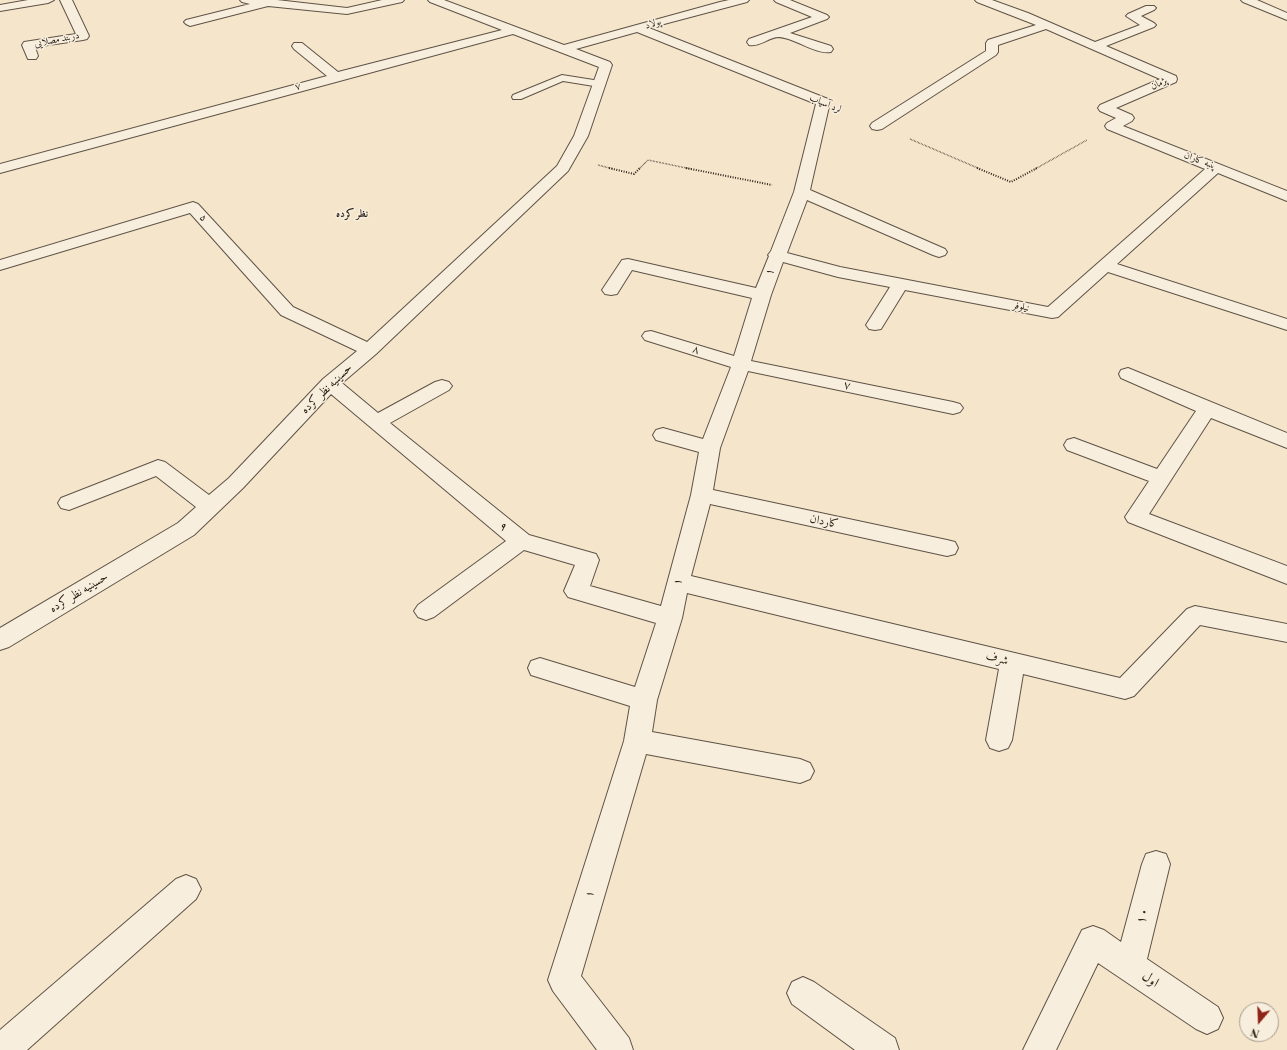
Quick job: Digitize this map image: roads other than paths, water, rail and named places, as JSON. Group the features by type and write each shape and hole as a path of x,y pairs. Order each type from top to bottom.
{"street":[{"path":"0,8 48,0"},
{"name":"دربند مصلایی","path":"32,56 28,45 83,36 66,0"},
{"path":"246,0 347,11 398,0"},
{"path":"434,0 563,48"},
{"name":"پولاد","path":"563,48 700,10 743,0"},
{"path":"753,42 823,17 780,0"},
{"name":"پژمان","path":"981,0 1047,25 1171,79 1105,108 1127,118 1112,126"},
{"path":"995,5 1009,0"},
{"path":"1247,0 1287,17"},
{"path":"1262,0 1287,6"},
{"path":"190,22 269,2"},
{"path":"684,2 700,10"},
{"path":"1095,46 1150,25 1132,16 1150,8"},
{"path":"877,126 992,52 992,43 1047,25"},
{"name":"لرد آسیاب","path":"638,28 823,102"},
{"name":"۷","path":"0,169 514,30"},
{"path":"779,33 827,50"},
{"path":"298,46 336,77"},
{"name":"حسینیه نظر کرده","path":"0,640 186,529 236,483 330,383 369,350 562,168 581,136 606,65 563,48"},
{"name":"۱","path":"617,1050 564,980 637,741 644,700 670,618 678,582 702,495 710,448 741,364 776,255 802,192 823,102"},
{"name":"پنبه کاران","path":"1112,126 1287,196"},
{"name":"نیلوفر","path":"776,255 838,272 1052,313 1216,167"},
{"path":"802,192 939,252"},
{"name":"۵","path":"0,265 192,207 287,311 369,350"},
{"path":"611,290 628,264 762,296"},
{"path":"1105,266 1287,325"},
{"path":"875,325 900,284"},
{"name":"۸","path":"651,336 741,364"},
{"name":"۷","path":"741,364 953,408"},
{"path":"1128,374 1207,409 1287,441"},
{"name":"۹","path":"330,383 378,421 521,541 588,560 576,591 670,618"},
{"path":"378,421 442,386"},
{"path":"1207,409 1136,517 1287,575"},
{"path":"663,435 710,448"},
{"path":"1074,445 1161,478"},
{"path":"70,503 158,467 210,507"},
{"name":"کاردان","path":"702,495 947,548"},
{"path":"426,611 521,541"},
{"name":"شرف","path":"678,582 1125,689 1195,615 1287,633"},
{"path":"1000,740 1012,663"},
{"path":"540,668 644,700"},
{"path":"637,741 800,771"},
{"name":"۱۰","path":"1130,967 1156,864"},
{"path":"5,1045 186,889"},
{"name":"اول","path":"1039,1050 1093,941 1207,1018"},
{"path":"803,993 883,1050"}],"lane":[{"path":"517,97 562,78 600,84"}],"district":[{"name":"نظر کرده","path":"352,214"}]}
